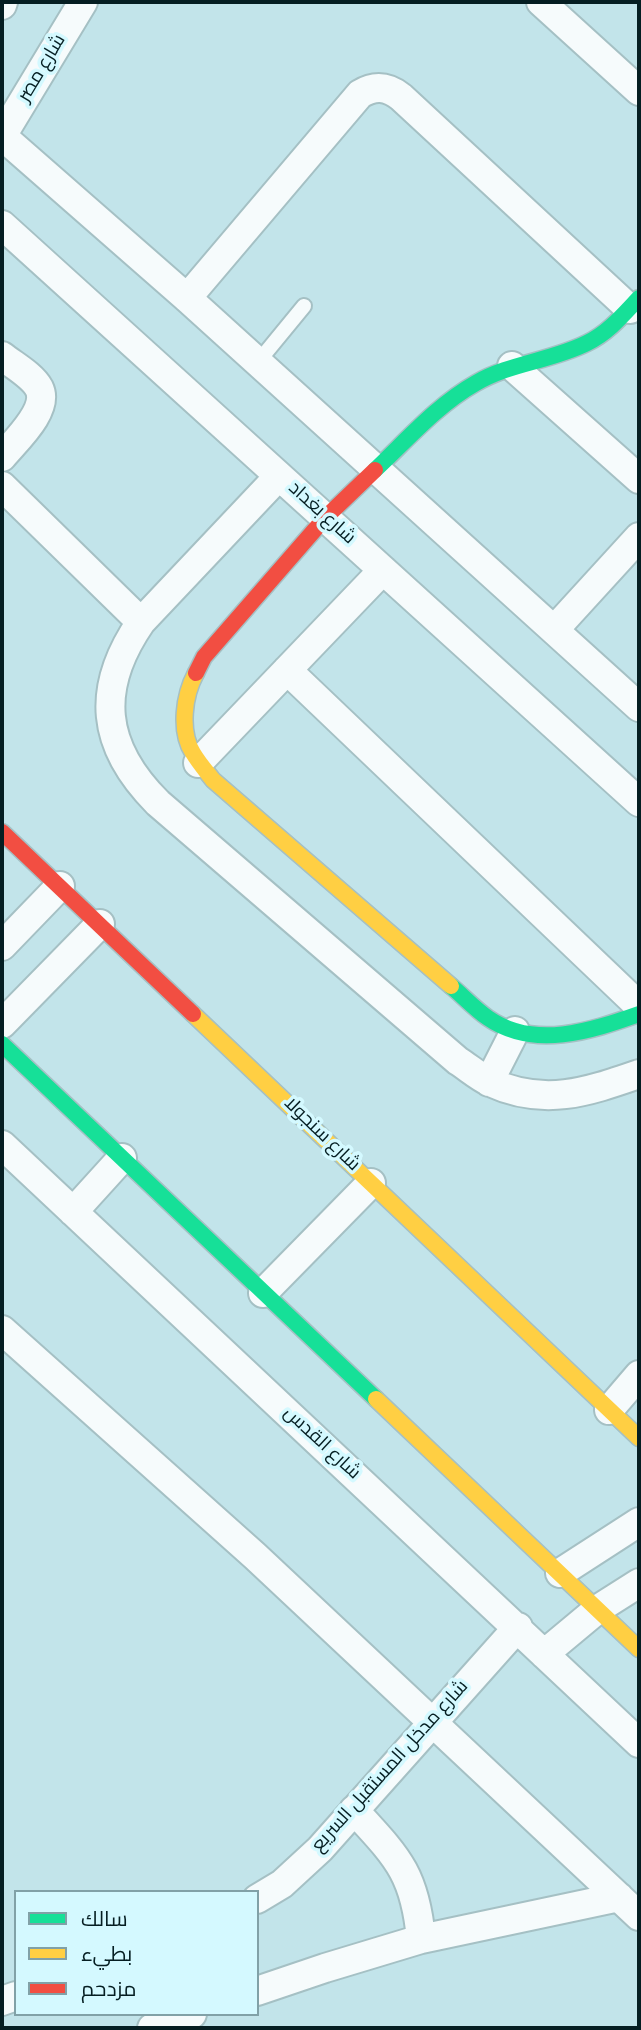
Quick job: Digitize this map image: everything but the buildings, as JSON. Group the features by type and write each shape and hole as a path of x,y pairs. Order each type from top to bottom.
{"street":[{"name":"شارع مصر","path":"2,136 83,2"},
{"path":"541,2 639,91"},
{"path":"187,298 360,94 370,88 381,87 392,90 401,97 633,313 587,343 565,352 512,366 477,382 445,403 325,517 204,656 189,686 184,719 191,751 198,763 234,800 488,1018 515,1031 545,1037 599,1028 639,1014"},
{"path":"2,136 187,298 639,707"},
{"name":"شارع بغداد","path":"2,225 639,802"},
{"path":"2,356 32,380 42,399 40,410 2,457"},
{"path":"512,366 639,479"},
{"path":"279,476 141,622 127,642 116,670 111,699 113,729 121,757 137,782 158,803 448,1052 489,1082 524,1094 561,1096 598,1089 639,1074"},
{"path":"2,486 141,622"},
{"path":"554,630 639,537"},
{"path":"198,763 383,570"},
{"path":"287,670 639,1006"},
{"name":"شارع سنجولا","path":"2,832 639,1438"},
{"path":"2,946 60,887"},
{"path":"2,1024 100,924"},
{"path":"489,1082 515,1031"},
{"path":"2,1044 639,1648"},
{"name":"شارع القدس","path":"2,1145 639,1743"},
{"path":"74,1212 122,1158"},
{"path":"263,1293 371,1183"},
{"path":"2,1330 244,1546 639,1916"},
{"path":"609,1410 639,1375"},
{"path":"560,1573 639,1522"},
{"path":"544,1654 598,1609 639,1583"},
{"name":"شارع مدخل المستقبل السريع","path":"259,1898 282,1884 320,1849 517,1627"},
{"path":"354,1811 398,1860 411,1885 421,1939"},
{"path":"259,1990 421,1939 619,1897"},
{"path":"152,2028 186,2016"}],"lane":[{"path":"258,362 304,306"}],"traffic: fast":[{"path":"375,470 423,423 462,392 489,376 559,354 595,339 639,298"},
{"path":"451,986 488,1018 506,1028 524,1033 543,1035 582,1031 639,1014"},
{"path":"2,1044 376,1399"}],"traffic: slow":[{"path":"196,673 186,702 186,734 193,753 213,780 451,986"},
{"path":"193,1014 639,1438"},
{"path":"376,1399 639,1649"}],"traffic: jam":[{"path":"196,673 204,657 325,518 375,470"},
{"path":"2,832 193,1014"}]}
